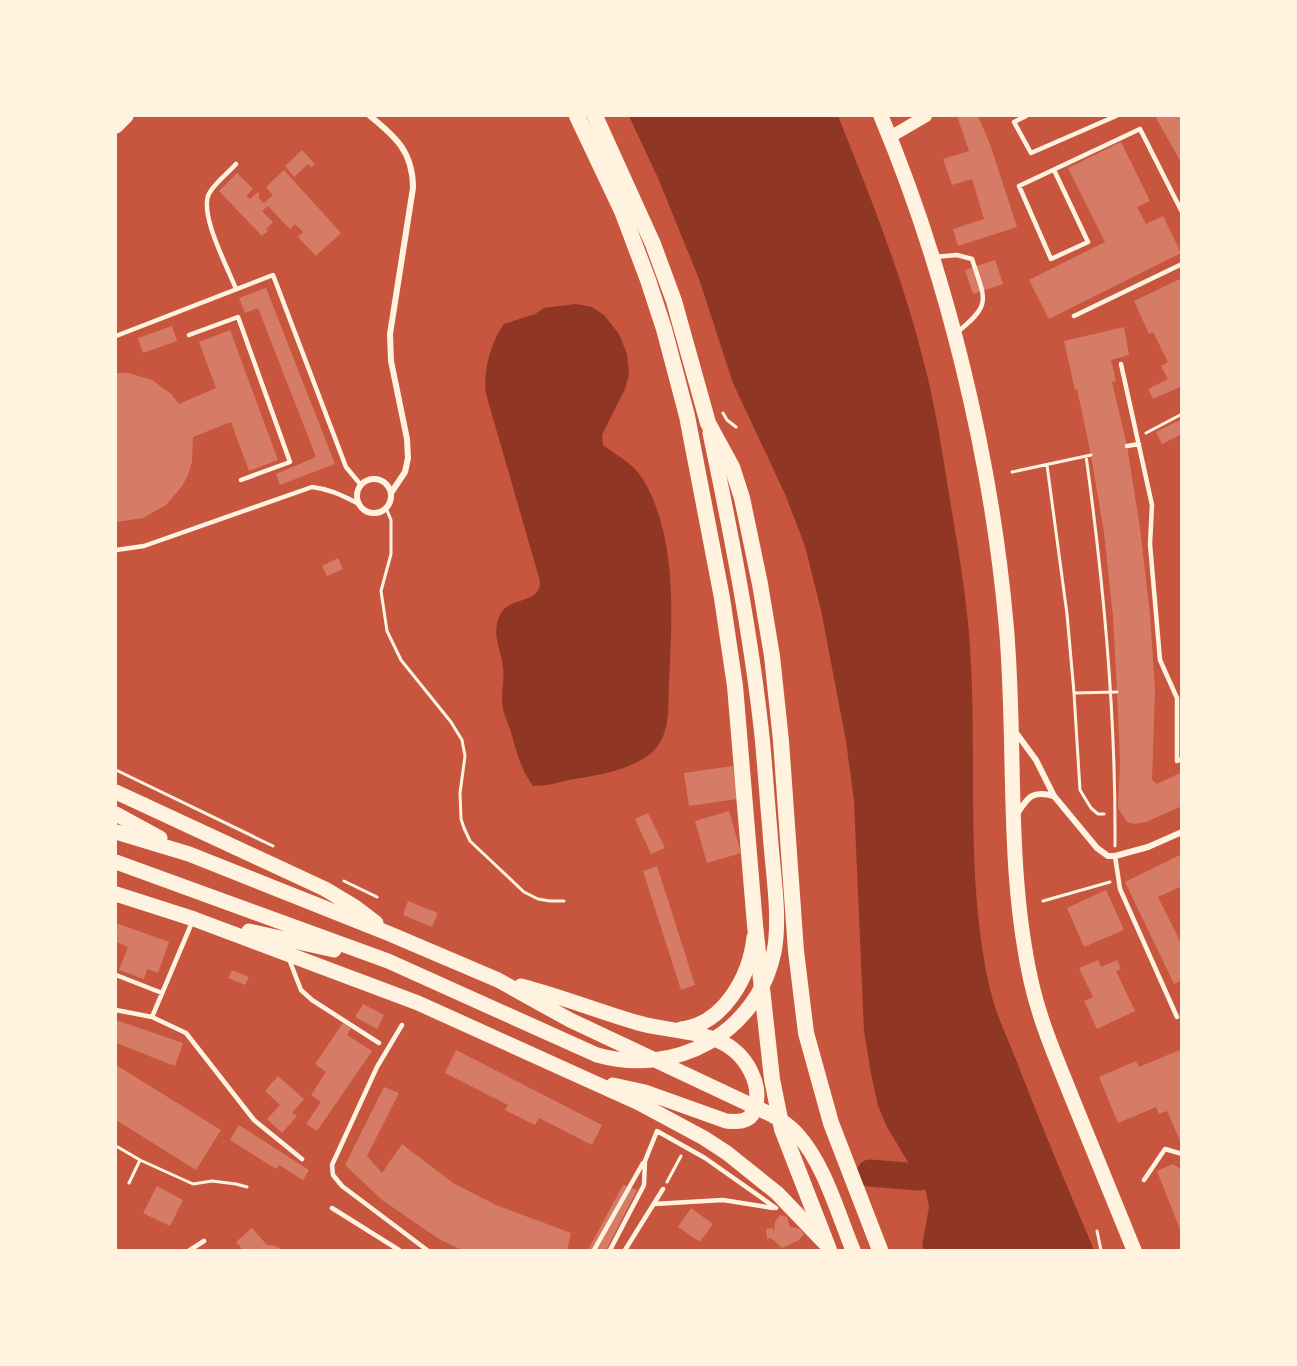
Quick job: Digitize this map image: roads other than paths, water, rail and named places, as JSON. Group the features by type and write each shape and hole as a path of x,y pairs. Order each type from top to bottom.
{"highway":[{"path":"577,116 622,211 640,258 664,329 687,416 733,664 755,925 766,1034 776,1100 782,1129 828,1247"},
{"path":"595,116 653,244 674,301 708,423 732,467 742,498 767,620 781,741 801,999 813,1061 831,1123 880,1251"}],"main road":[{"path":"116,126 126,116"},
{"path":"881,116 931,257 954,334 974,419 1002,577 1008,641 1014,818 1021,920 1031,982 1045,1031 1134,1251"},
{"path":"890,137 926,116"},
{"path":"116,862 388,961 597,1055 621,1061 665,1060 706,1044 729,1028 750,1007 763,986 776,944 777,924 756,689 729,529 708,423"},
{"path":"116,792 325,889 355,907 390,934"},
{"path":"116,814 189,854"},
{"path":"116,832 189,854 390,934 498,980 570,1020 758,1107 792,1129 805,1143 853,1251"},
{"path":"188,888 358,980"},
{"path":"116,894 194,919 418,1003 639,1103 704,1138 752,1172 783,1206 828,1247"},
{"path":"194,919 388,961"},
{"path":"671,1030 690,1028 703,1022 734,995 746,971 755,925"},
{"path":"498,980 553,994 648,1026 719,1039 741,1056 749,1067 757,1088 756,1105 752,1116 742,1121 726,1121 645,1092 587,1079"}],"street":[{"path":"370,116 391,133 406,153 412,176 410,205 390,334 392,361 407,439 408,458 405,472 391,493"},
{"path":"370,479 381,480 391,493 386,508 377,513 366,512 358,504 357,494 361,485 370,479"},
{"path":"1011,725 1036,760 1054,796 1098,848 1108,856 1148,847 1182,832"},
{"path":"1014,818 1026,800 1034,795 1042,793 1054,796"}],"lane":[{"path":"1026,116 1014,122 1031,153 1116,116"},
{"path":"1054,170 1088,242 1051,259 1019,186 1140,129 1182,212"},
{"path":"236,164 209,192 206,207 208,220 236,289"},
{"path":"931,257 957,255 972,259 984,297 977,316 954,334"},
{"path":"1074,316 1182,264"},
{"path":"116,336 273,275 346,467 361,485"},
{"path":"189,335 238,317 290,462 241,480"},
{"path":"1121,364 1152,505 1150,544 1160,660 1182,705"},
{"path":"1127,446 1139,444"},
{"path":"116,550 144,546 312,487 324,488 358,504"},
{"path":"1177,698 1177,761 1182,759"},
{"path":"1115,856 1120,889 1177,1017"},
{"path":"152,1017 194,919"},
{"path":"287,953 301,990 312,1000 379,1043"},
{"path":"116,975 162,993"},
{"path":"116,1010 152,1017 186,1033 254,1120 302,1159"},
{"path":"402,1025 378,1067 332,1165 333,1175 342,1186 427,1251"},
{"path":"594,1251 645,1161 657,1131 783,1206"},
{"path":"1144,1180 1165,1149 1182,1154"},
{"path":"610,1251 644,1185 645,1161"},
{"path":"625,1251 663,1189"},
{"path":"654,1204 723,1200 783,1206"},
{"path":"332,1208 399,1251"},
{"path":"190,1251 204,1241"}],"waterway":[{"path":"870,1173 918,1177 953,1166"}]}
